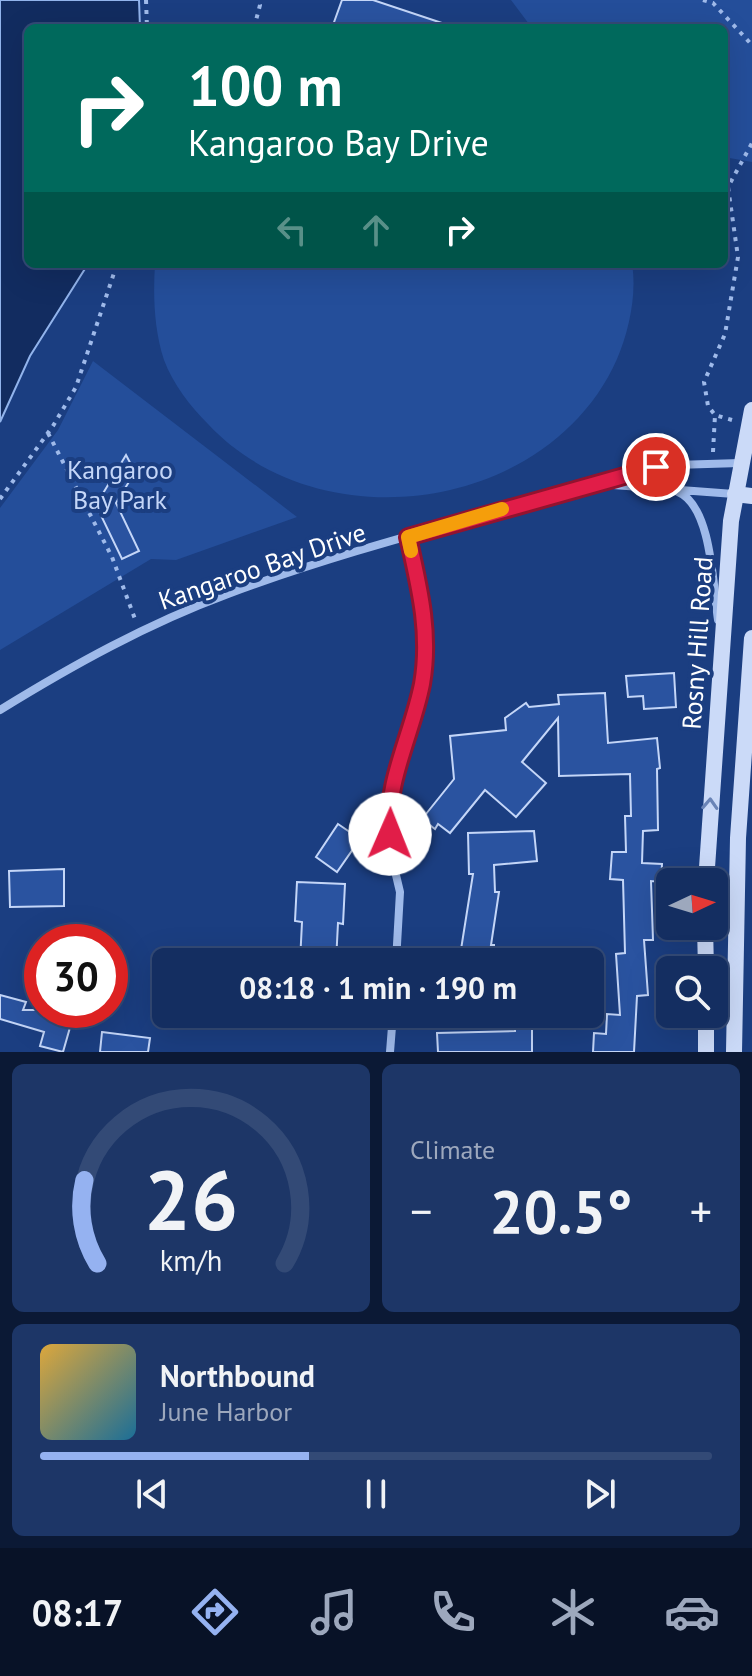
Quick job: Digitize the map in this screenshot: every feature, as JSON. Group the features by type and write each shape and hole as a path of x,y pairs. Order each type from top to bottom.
{"main road":[{"name":"Rosny Hill Road","path":"707,868 721,636 744,495 752,410"},
{"name":"Rosny Hill Road","path":"734,1052 738,838 752,638"},
{"path":"706,1028 706,1052"}],"street":[{"name":"Kangaroo Bay Drive","path":"0,710 139,632 226,595 408,537 656,467 746,463"},
{"path":"596,484 744,495"},
{"path":"678,492 692,501 703,526 721,636"},
{"path":"397,948 400,892 391,854 388,806 415,716 425,644 423,606 408,537"},
{"path":"390,1052 392,1028"}],"path":[{"path":"146,0 147,24"},
{"path":"255,24 259,3 264,0"},
{"path":"703,0 713,3 752,45"},
{"path":"715,415 708,406 704,382 725,334 738,257 728,187 752,143"},
{"path":"0,499 48,433 76,387 116,268"},
{"path":"48,433 112,557 139,632"}],"green space":[{"path":"511,0 752,0 752,162 728,158 728,24 529,24"},
{"path":"155,268 632,268 633,300 617,359 585,410 541,450 488,478 430,494 369,497 310,486 255,462 208,424 177,386 164,360 158,336"},
{"name":"Kangaroo Bay Park","path":"93,361 297,517 176,560 151,559 0,650 0,508 58,430"}],"shaded area":[{"path":"0,0 139,0 140,24 24,24 24,268 85,268 30,356 0,422"}],"building":[{"path":"342,0 373,0 445,24 333,24"},
{"path":"126,455 135,472 116,503 139,551 122,559 96,505"},
{"path":"674,673 676,707 644,709 643,696 628,697 626,676"},
{"path":"605,693 608,743 657,738 660,768 657,769 658,830 643,831 642,863 662,864 662,868 656,868 656,882 651,881 653,940 644,940 648,995 637,996 634,1052 593,1052 594,1033 606,1034 607,1014 620,1015 616,954 625,953 623,880 610,879 612,852 626,852 625,816 631,816 630,774 559,776 558,718 522,762 546,783 516,817 485,790 450,833 438,824 435,829 422,819 454,779 450,736 506,730 505,718 526,703 529,707 559,704 558,695"},
{"path":"338,824 360,839 337,872 316,857"},
{"path":"534,831 537,861 494,865 495,892 499,892 491,945 494,948 461,948 473,874 469,874 468,833"},
{"path":"64,869 64,906 10,907 9,871"},
{"path":"297,882 345,884 343,924 338,923 337,948 301,948 302,922 295,921"},
{"path":"0,995 24,1001 24,1026 0,1019"},
{"path":"30,1028 70,1028 63,1052 40,1046 44,1032"},
{"path":"515,1028 532,1028 532,1052 438,1052 437,1033 515,1031"},
{"path":"102,1032 150,1038 148,1052 100,1052"}],"slow traffic":[{"path":"411,551 408,537 502,509"}],"route":[{"path":"390,834 390,798 415,716 424,662 423,606 408,537 656,467"}]}
